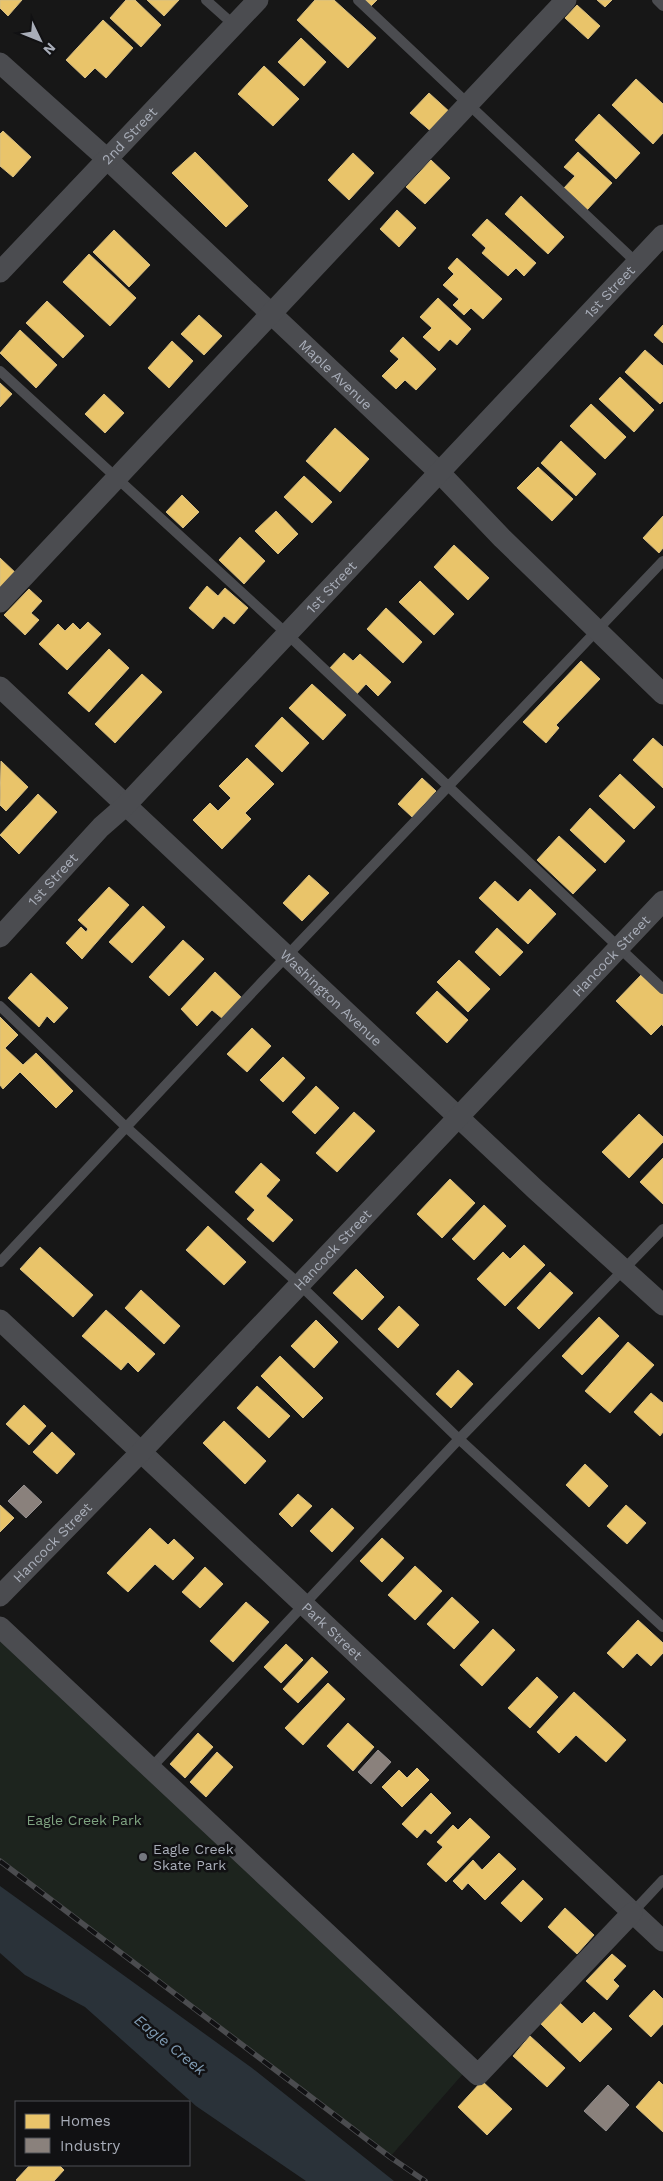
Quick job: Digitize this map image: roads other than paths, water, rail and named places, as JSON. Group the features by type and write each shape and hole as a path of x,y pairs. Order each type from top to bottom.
{"street":[{"name":"2nd Street","path":"0,272 106,158 258,0"},
{"path":"0,602 566,0"},
{"name":"Maple Avenue","path":"0,63 106,158 439,472 502,538 663,694"},
{"name":"1st Street","path":"0,937 101,827 126,806 663,236"},
{"name":"Washington Avenue","path":"0,687 286,956 663,1305"},
{"name":"Hancock Street","path":"0,1596 141,1452 663,901"},
{"name":"Park Street","path":"0,1320 663,1941"},
{"path":"0,1627 478,2075 632,1914"}],"lane":[{"path":"206,0 234,25"},
{"path":"358,0 637,263"},
{"path":"657,0 663,6"},
{"path":"0,371 287,634 663,989"},
{"path":"0,1262 286,956 663,561"},
{"path":"0,1006 126,1127 300,1284 459,1439 663,1627"},
{"path":"150,1769 459,1439 663,1229"},
{"path":"632,1914 663,1880"}],"water":[{"name":"Eagle Creek","path":"0,1886 252,2068 394,2181 306,2181 196,2106 85,2007 25,1975 0,1953"}],"railway":[{"path":"0,1861 390,2157 425,2181"}],"place":[{"name":"Eagle Creek Skate Park","path":"143,1857"}],"park label":[{"name":"Eagle Creek Park","path":"84,1820"}]}
